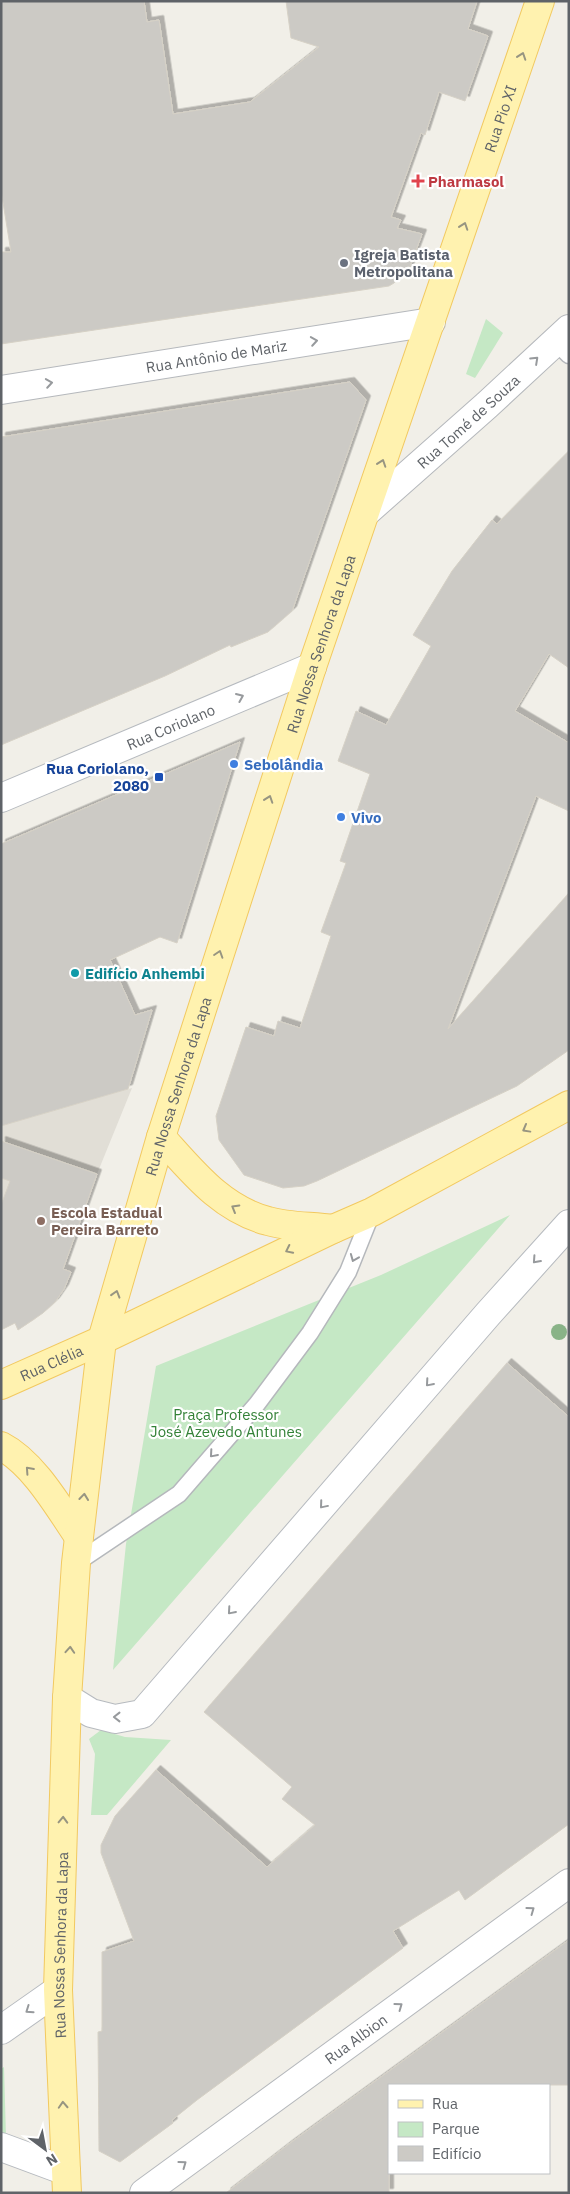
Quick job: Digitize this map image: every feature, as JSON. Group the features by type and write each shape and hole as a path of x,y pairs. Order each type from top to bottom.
{"main road":[{"name":"Rua Pio XI","path":"431,322 540,1"},
{"name":"Rua Nossa Senhora da Lapa","path":"102,1340 160,1137 312,667 431,322"},
{"path":"66,1698 78,1550 102,1340 333,1228 372,1212 569,1105"},
{"path":"160,1137 204,1185 228,1204 245,1214 270,1222 333,1228"},
{"name":"Rua Clélia","path":"1,1385 102,1340"},
{"path":"1,1446 24,1464 44,1487 78,1550"},
{"name":"Rua Nossa Senhora da Lapa","path":"66,1698 58,1990 66,2182"}],"street":[{"name":"Rua Antônio de Mariz","path":"1,390 431,322"},
{"name":"Rua Tomé de Souza","path":"365,513 487,405 564,342"},
{"name":"Rua Coriolano","path":"1,798 312,667"},
{"path":"66,1698 92,1713 115,1719 142,1714 488,1314 569,1224"},
{"name":"Rua Albion","path":"144,2193 569,1883"},
{"path":"1,2030 58,1990"},
{"path":"1,2147 66,2182"}],"lane":[{"path":"78,1550 179,1494 257,1404 310,1333 343,1281 372,1212"}],"shaded area":[{"name":"Escola Estadual Pereira Barreto","path":"132,1088 97,1174 63,1269 70,1271 64,1289 55,1302 34,1320 18,1330 15,1323 1,1330 1,1126"}],"green space":[{"path":"486,319 503,333 475,378 466,374"},
{"name":"Praça Professor José Azevedo Antunes","path":"510,1215 113,1670 126,1544 156,1366 381,1275"},
{"path":"101,1730 125,1737 171,1740 107,1815 91,1815 95,1754 89,1739"},
{"path":"4,2067 6,2137 1,2135 1,2069"}],"building":[{"path":"1,1 144,1 147,22 159,20 173,114 250,102 319,47 291,38 286,1 477,1 468,29 488,36 465,101 439,92 425,135 421,133 391,217 401,220 397,228 422,234 409,269 394,283 389,286 1,344 1,252 11,252 1,190"},
{"path":"350,382 366,400 292,611 268,632 231,647 230,645 165,676 1,745 1,437"},
{"path":"569,451 569,668 549,654 515,711 569,743 569,811 536,796 448,1029 569,893 569,1050 517,1086 304,1186 283,1188 244,1175 219,1140 216,1116 246,1027 274,1036 278,1021 300,1028 331,936 321,932 346,863 340,861 370,774 338,761 356,711 386,725 431,646 413,635 452,571 492,520 497,524"},
{"path":"240,742 177,943 160,937 110,960 135,1015 152,1010 128,1089 1,1126 1,844"},
{"name":"Escola Estadual Pereira Barreto","path":"1,1141 97,1174 63,1269 71,1272 64,1289 55,1302 43,1313 18,1330 15,1323 1,1330 1,1205 10,1181 1,1178"},
{"path":"507,1363 569,1417 569,1824 465,1900 459,1890 393,1931 403,1948 197,2100 172,2120 173,2123 120,2162 99,2151 98,2032 102,2031 102,1952 134,1941 101,1853 101,1845 115,1816 156,1770 267,1867 315,1825 282,1799 292,1787 204,1712"},
{"path":"569,1940 569,2085 388,2084 389,2193 226,2193 289,2144"}],"place":[{"name":"Pharmasol","path":"418,181"},
{"name":"Igreja Batista Metropolitana","path":"344,263"},
{"name":"Sebolândia","path":"234,764"},
{"name":"Rua Coriolano, 2080","path":"159,777"},
{"name":"Vivo","path":"341,817"},
{"name":"Edifício Anhembi","path":"75,973"},
{"name":"Escola Estadual Pereira Barreto","path":"41,1221"}]}
